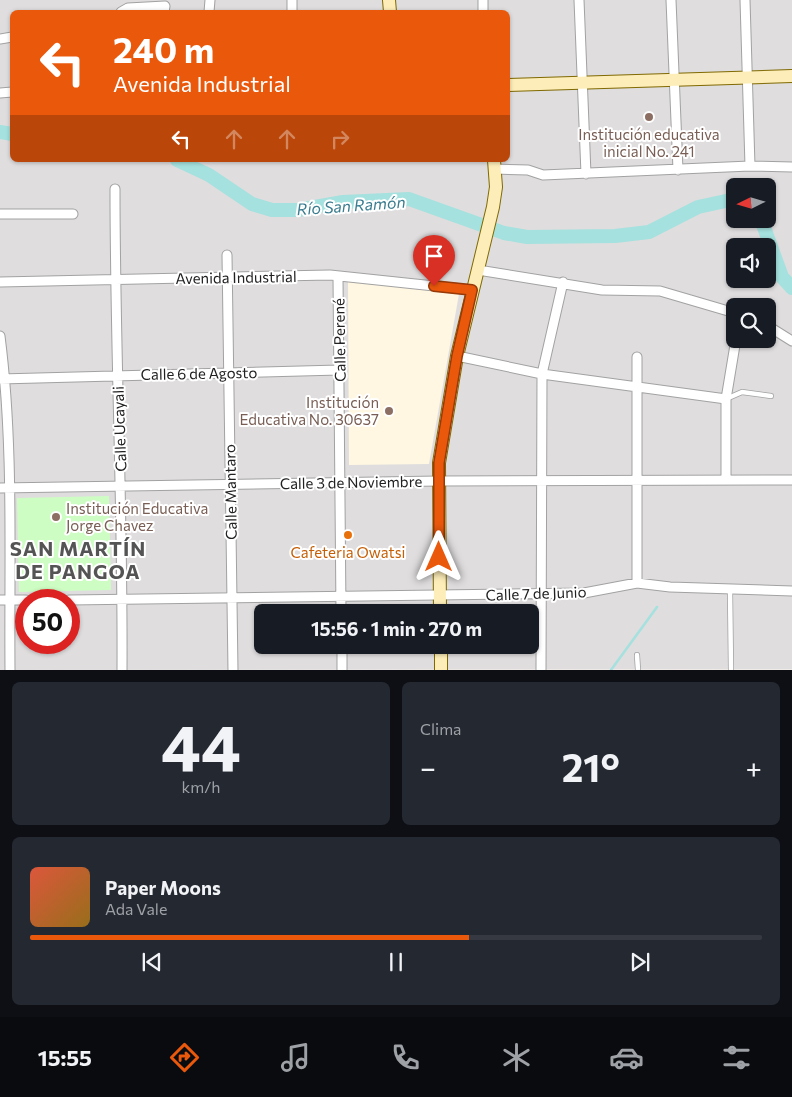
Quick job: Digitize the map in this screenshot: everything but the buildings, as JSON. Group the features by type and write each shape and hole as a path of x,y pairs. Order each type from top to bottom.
{"main road":[{"path":"510,85 675,78 792,76"},
{"path":"440,604 439,463 457,356 493,207 496,187 494,164"},
{"path":"441,654 441,670"}],"street":[{"path":"579,0 586,174"},
{"path":"671,0 678,170"},
{"path":"745,0 750,166"},
{"path":"124,10 128,8 165,6 164,10"},
{"path":"494,164 528,170 543,175 750,166 792,167"},
{"name":"Calle Ucayali","path":"115,190 115,279 121,487 122,670"},
{"path":"0,214 73,214"},
{"name":"Calle Mantaro","path":"227,255 227,373 233,670"},
{"path":"478,270 563,282 602,290 660,291 726,310"},
{"name":"Avenida Industrial","path":"0,282 338,276 472,290"},
{"name":"Calle Perené","path":"338,276 340,604"},
{"path":"541,670 540,481 542,374 563,282"},
{"path":"776,331 792,341"},
{"path":"0,336 3,378 4,488 10,600 10,670"},
{"path":"726,479 726,399 734,348"},
{"path":"457,356 542,374 726,399"},
{"path":"637,583 638,357"},
{"name":"Calle 6 de Agosto","path":"3,378 339,370"},
{"name":"Calle 3 de Noviembre","path":"4,488 340,482 792,480"},
{"name":"Calle 7 de Junio","path":"80,600 584,592 637,583 792,591"},
{"path":"0,600 15,600"},
{"path":"342,654 342,670"}],"lane":[{"path":"726,399 742,392 771,396"},
{"path":"730,589 731,670"},
{"path":"637,655 638,670"}],"shaded area":[{"path":"0,0 792,0 792,669 0,670"},
{"path":"348,281 459,294 429,464 349,465"}],"green space":[{"path":"109,496 111,590 19,589 17,498"}],"waterway":[{"name":"Río San Ramón","path":"0,132 10,134"},
{"name":"Río San Ramón","path":"181,162 209,175 252,204 272,210 298,210 343,202 409,199 504,233 527,237 615,236 649,232 698,207 726,201"},
{"name":"Río San Ramón","path":"764,228 782,277 792,288"},
{"path":"611,670 657,607"}],"place":[{"name":"Institución educativa inicial No. 241","path":"649,117"},
{"name":"Institución Educativa No. 30637","path":"389,411"},
{"name":"Institución Educativa Jorge Chavez","path":"56,517"},
{"name":"Cafeteria Owatsi","path":"348,535"}],"district":[{"name":"SAN MARTÍN DE PANGOA","path":"78,560"}],"route":[{"path":"434,286 472,290 457,356 439,463 439,557"}]}
